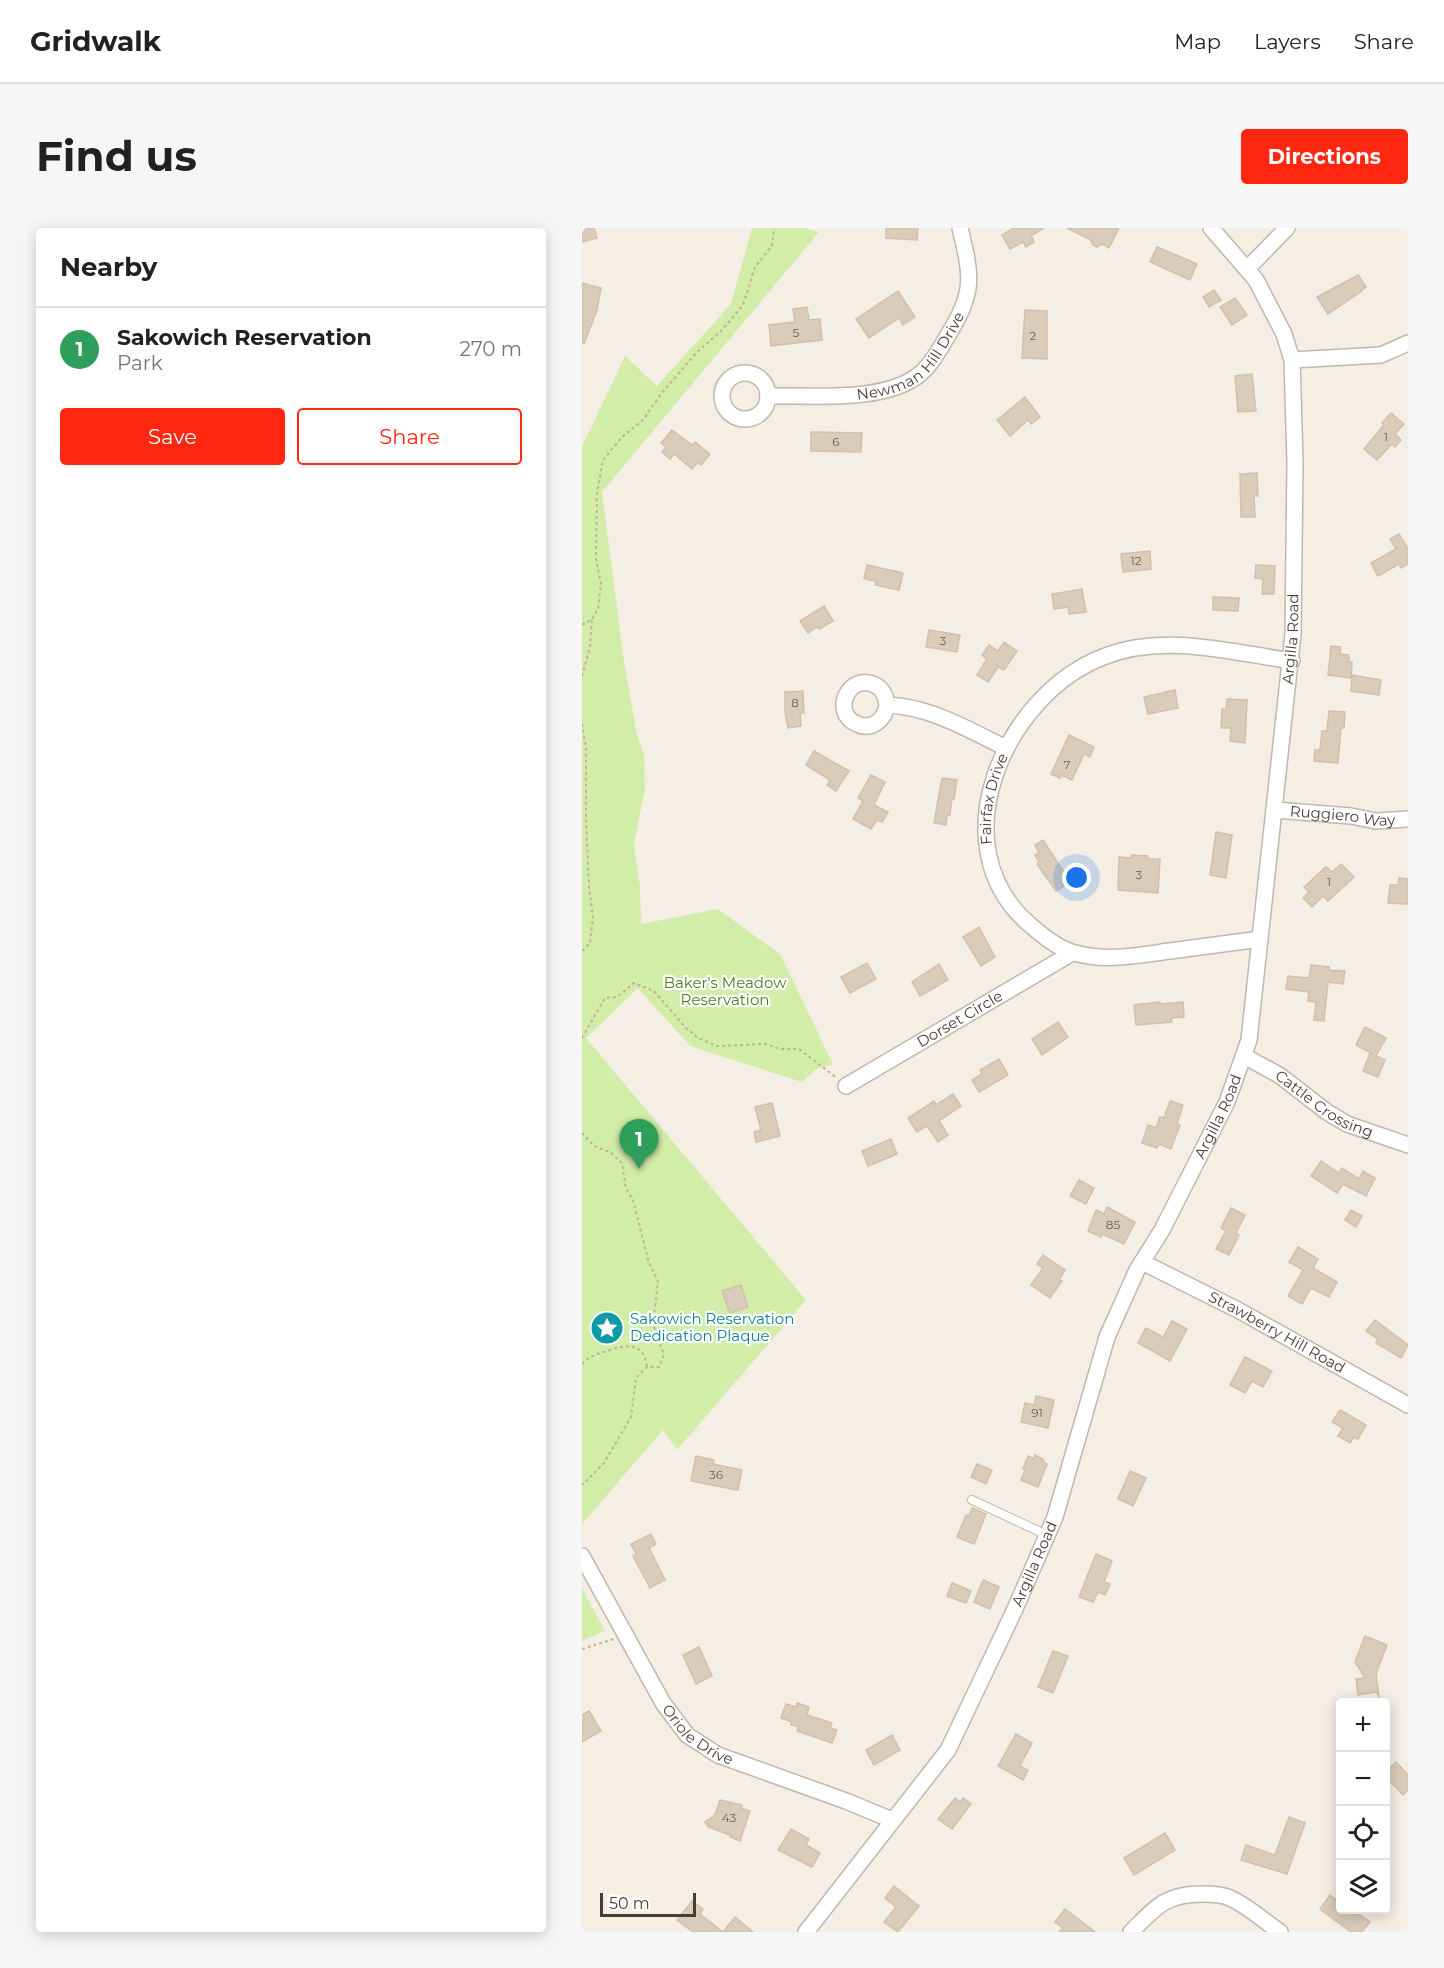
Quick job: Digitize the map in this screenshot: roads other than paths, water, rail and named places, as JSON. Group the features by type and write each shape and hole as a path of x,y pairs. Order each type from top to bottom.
{"street":[{"name":"Newman Hill Drive","path":"768,396 876,393 901,386 921,373 936,355 967,299 970,276 960,228"},
{"name":"Argilla Road","path":"806,1932 948,1749 1015,1609 1055,1517 1107,1337 1125,1293 1162,1230 1227,1102 1250,1040 1292,661 1295,566 1292,354 1256,280 1211,228"},
{"path":"1247,269 1287,228"},
{"path":"1292,360 1381,355 1408,343"},
{"name":"Fairfax Drive","path":"1260,939 1124,957 1090,957 1072,953 1057,945 1025,920 1012,906 995,877 988,847 987,815 995,770 1006,748 1028,715 1060,681 1088,663 1120,651 1153,645 1171,645 1292,661"},
{"path":"887,705 912,707 932,714 1006,748"},
{"name":"Ruggiero Way","path":"1275,810 1351,816 1376,821 1408,819"},
{"name":"Dorset Circle","path":"846,1086 1072,953"},
{"name":"Cattle Crossing","path":"1244,1056 1279,1075 1327,1112 1347,1124 1408,1145"},
{"name":"Strawberry Hill Road","path":"1142,1262 1238,1310 1408,1406"},
{"name":"Oriole Drive","path":"582,1556 663,1703 687,1735 718,1755 892,1820"},
{"path":"1131,1932 1149,1913 1168,1898 1186,1894 1211,1894 1228,1897 1280,1932"}],"lane":[{"path":"972,1500 1047,1535"}],"place":[{"name":"Sakowich Reservation","path":"639,1169"},
{"name":"Sakowich Reservation Dedication Plaque","path":"607,1328"}],"park label":[{"name":"Baker's Meadow Reservation","path":"725,992"}]}
